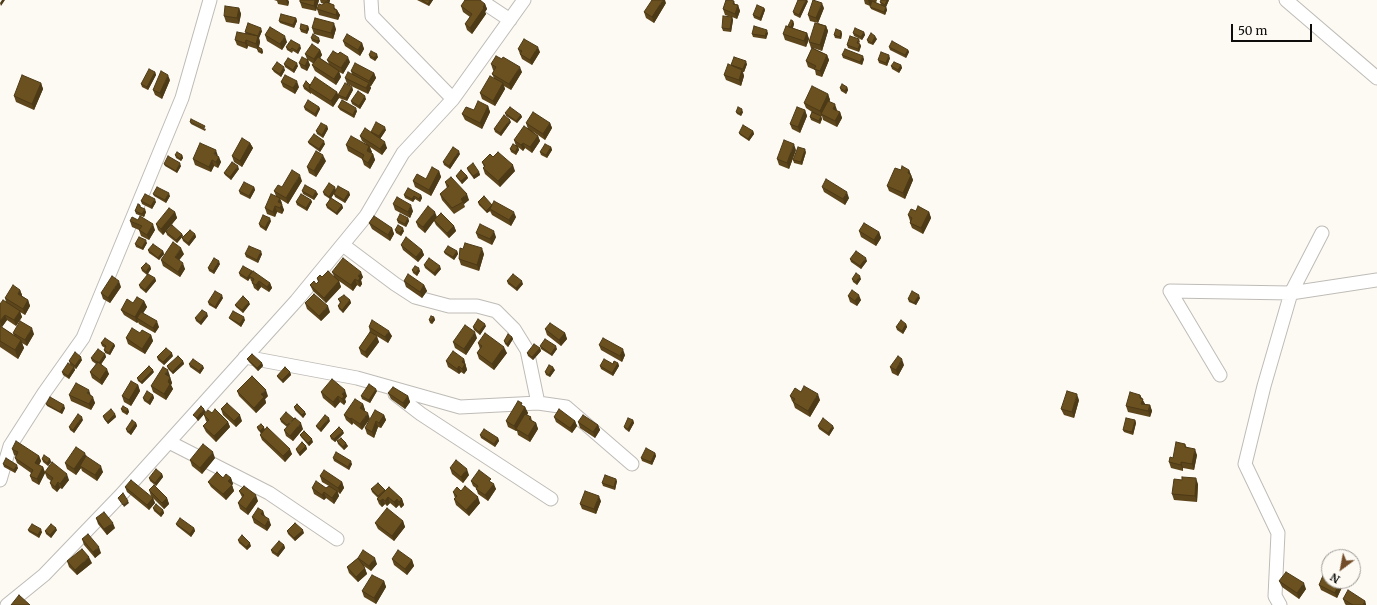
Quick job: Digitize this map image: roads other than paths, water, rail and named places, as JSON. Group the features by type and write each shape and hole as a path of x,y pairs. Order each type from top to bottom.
{"street":[{"path":"0,480 10,446 44,393 83,338 182,98 210,0"},
{"path":"371,0 372,16 453,99"},
{"path":"480,0 510,20"},
{"path":"7,605 44,575 120,496 297,300 366,216 403,153 453,99 524,0"},
{"path":"1286,0 1377,78"},
{"path":"1280,605 1275,596 1278,533 1245,464 1264,386 1290,293 1322,233"},
{"path":"343,245 415,297 449,306 477,306 496,310 514,330 526,350 538,403"},
{"path":"1220,375 1170,291 1290,293 1377,280"},
{"path":"246,357 357,378 460,407 538,403 566,406 632,464"},
{"path":"384,385 421,414 551,499"},
{"path":"169,442 269,493 337,539"}]}
